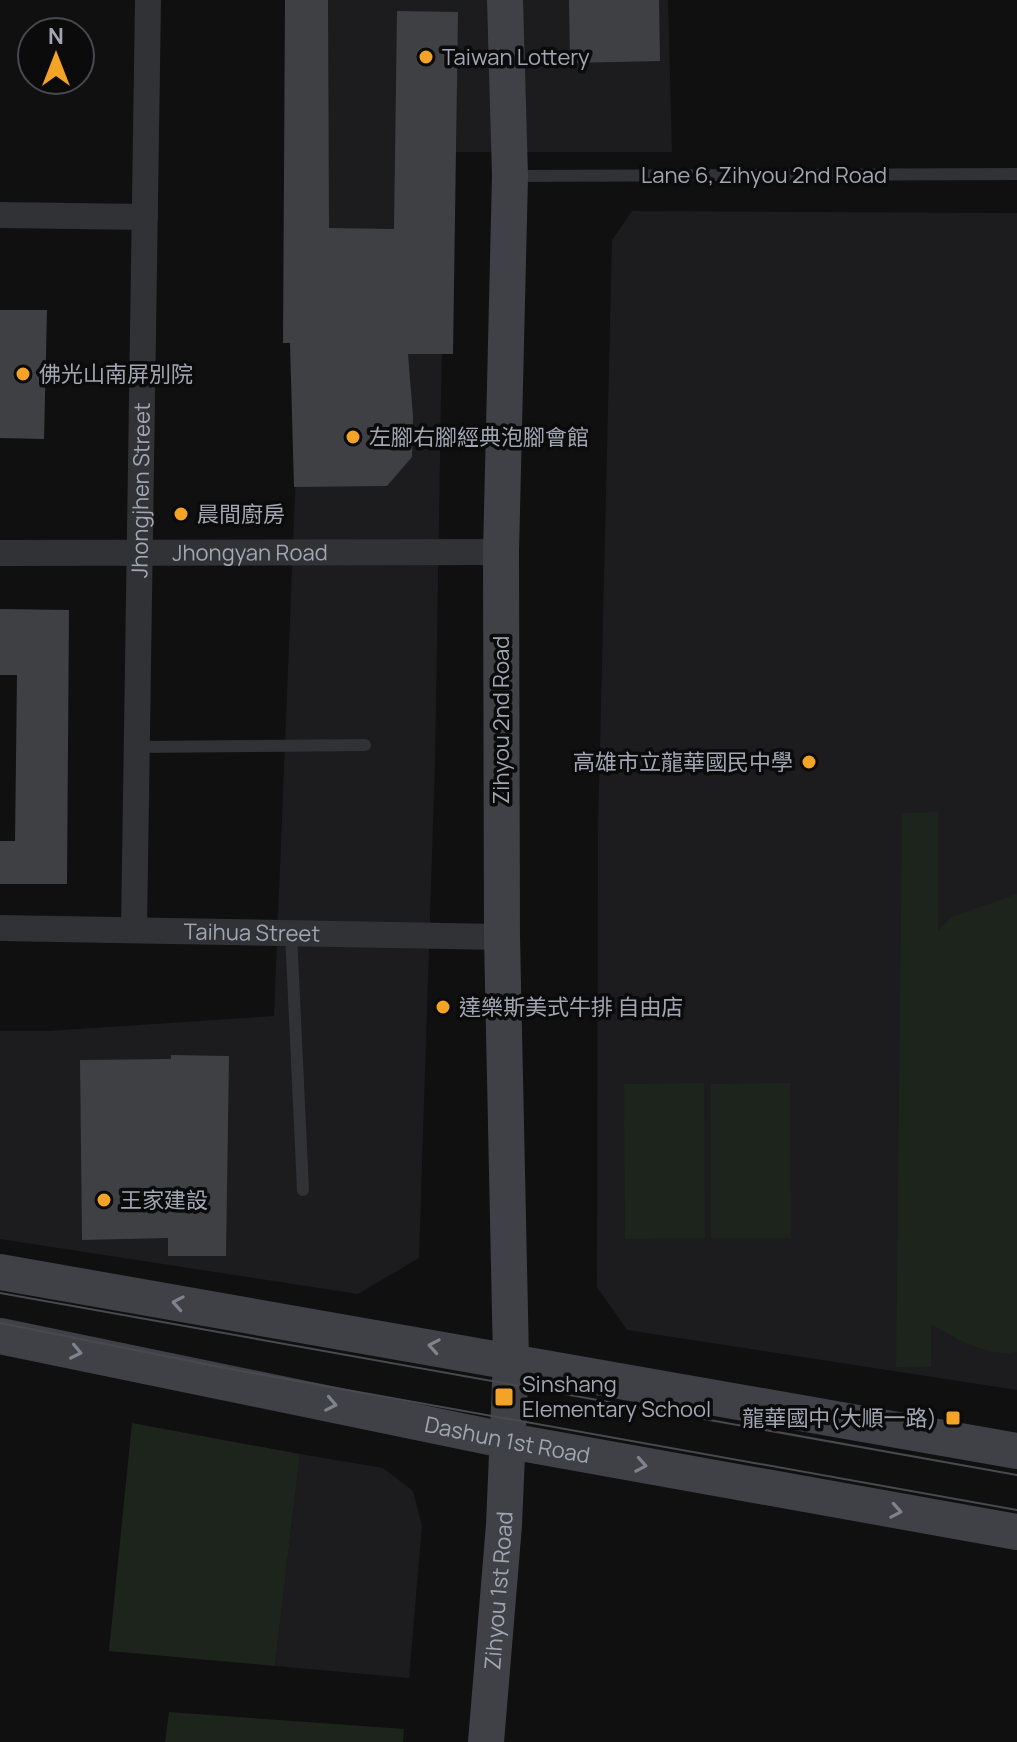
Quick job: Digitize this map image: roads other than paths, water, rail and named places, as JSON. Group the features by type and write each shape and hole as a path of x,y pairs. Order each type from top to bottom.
{"street":[{"name":"Jhongjhen Street","path":"134,930 148,0"},
{"name":"Zihyou 2nd Road","path":"505,0 510,176 501,552 502,937 511,1360 509,1441"},
{"path":"0,215 145,217"},
{"name":"Jhongyan Road","path":"0,553 501,552"},
{"name":"Taihua Street","path":"0,928 502,937"},
{"path":"0,1272 1017,1451"},
{"name":"Dashun 1st Road","path":"0,1336 509,1441 1017,1532"},
{"name":"Zihyou 1st Road","path":"486,1742 509,1441"}],"lane":[{"name":"Lane 6, Zihyou 2nd Road","path":"510,176 1017,174"},
{"path":"137,747 365,745"},
{"path":"291,933 303,1190"}],"tram line":[{"path":"0,1293 1017,1475"},
{"path":"0,1323 230,1369 1017,1510"}],"place":[{"name":"Taiwan Lottery","path":"426,57"},
{"name":"佛光山南屏別院","path":"23,374"},
{"name":"左腳右腳經典泡腳會館","path":"353,437"},
{"name":"晨間廚房","path":"181,514"},
{"name":"高雄市立龍華國民中學","path":"809,762"},
{"name":"達樂斯美式牛排 自由店","path":"443,1007"},
{"name":"王家建設","path":"104,1200"},
{"name":"Sinshang Elementary School","path":"504,1397"},
{"name":"龍華國中(大順一路)","path":"953,1418"}]}
